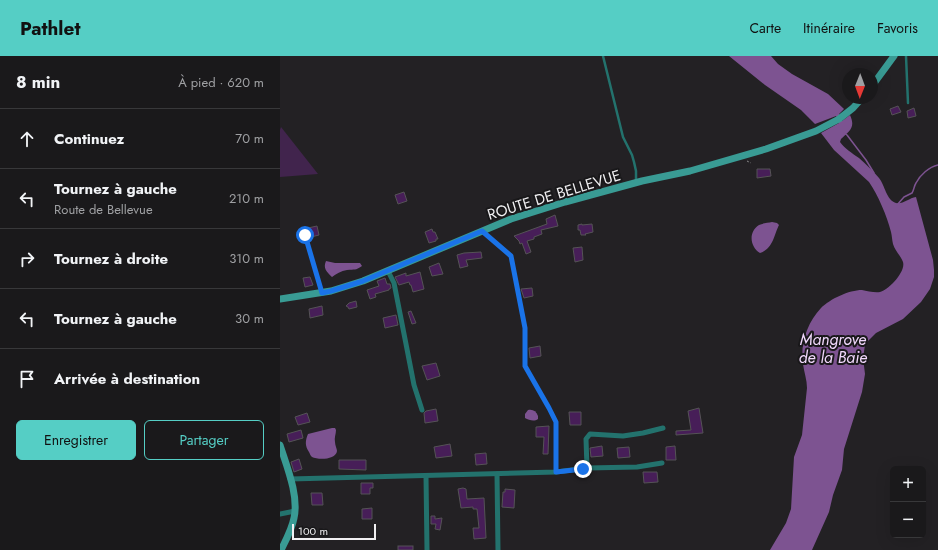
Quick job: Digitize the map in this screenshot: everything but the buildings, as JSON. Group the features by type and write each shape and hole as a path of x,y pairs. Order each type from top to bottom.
{"main road":[{"path":"878,78 894,56"},
{"name":"ROUTE DE BELLEVUE","path":"280,299 322,293 363,281 511,219 565,202 636,183 690,171 766,149 816,131 839,118 857,104"},
{"path":"280,445 294,496 295,511 292,526 281,550"}],"street":[{"path":"388,271 394,283 414,385 422,410"},
{"path":"587,468 586,439 590,434 623,436 663,428"},
{"path":"290,479 556,472 587,468 637,467 662,463"},
{"path":"497,474 498,550"},
{"path":"426,476 427,550"},
{"path":"280,514 295,511"}],"lane":[{"path":"604,56 623,137 634,162 636,183"},
{"path":"906,56 908,104"},
{"path":"305,230 305,235 322,293"}],"path":[{"path":"482,231 511,256 525,328 525,366 556,422 556,472"}],"shaded area":[{"path":"281,127 318,174 280,177"}],"water":[{"name":"Mangrove de la Baie","path":"729,56 771,56 778,64 792,74 828,94 844,109 839,114 842,121 850,115 852,119 851,129 840,142 846,149 862,160 877,175 890,199 896,203 901,203 916,197 933,260 934,277 930,289 921,302 903,319 876,333 865,345 863,358 865,374 862,392 844,449 842,470 833,495 829,512 812,550 770,550 786,523 791,509 794,457 802,435 807,388 802,356 808,327 816,314 829,301 857,290 871,292 883,291 896,280 902,271 903,262 894,247 887,219 879,199 869,182 834,150 821,133 839,123 836,116 815,124 801,110 765,85"},
{"path":"772,222 779,225 768,248 760,253 752,243 753,231 759,225"},
{"path":"326,261 335,263 360,263 362,266 356,269 343,271 332,277 326,269"},
{"path":"528,410 533,410 538,416 538,419 533,421 525,418 525,414"},
{"path":"335,428 336,430 336,454 330,458 318,459 312,457 306,446 308,434"}],"waterway":[{"path":"844,133 866,160 874,173"},
{"path":"897,205 904,197 912,193 915,184 922,174 928,169 938,165"}],"route":[{"path":"305,235 322,293 363,281 482,231 511,256 525,328 525,366 556,422 556,472 583,469"}]}
